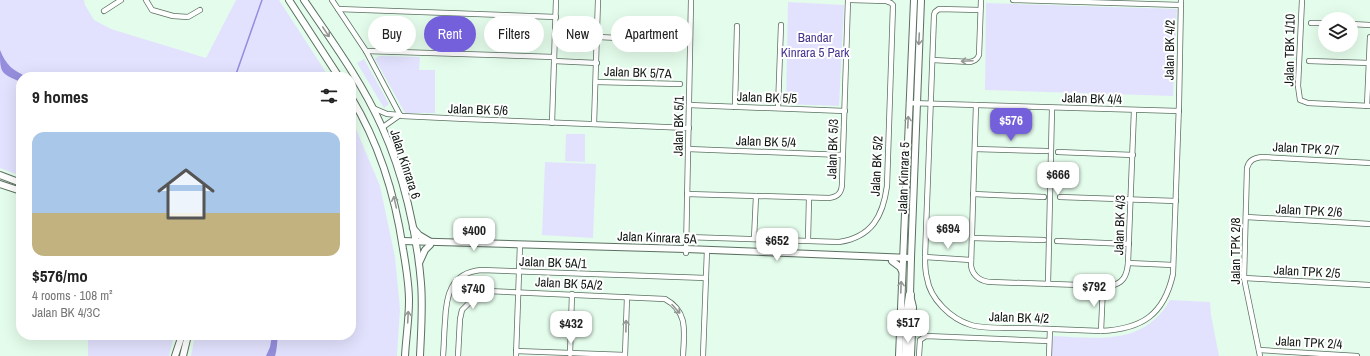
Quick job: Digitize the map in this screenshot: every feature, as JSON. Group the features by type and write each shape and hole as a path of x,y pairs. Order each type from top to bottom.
{"highway":[{"path":"906,356 907,315 910,295"}],"main road":[{"path":"289,0 336,72"},
{"name":"Jalan Kinrara 6","path":"304,0 352,72"},
{"name":"Jalan Kinrara 5","path":"899,356 914,0"},
{"name":"Jalan Kinrara 5","path":"911,356 913,307 910,295 921,0"},
{"name":"Jalan Kinrara 6","path":"356,79 383,127 402,183 419,265 422,307 420,356"},
{"name":"Jalan Kinrara 6","path":"356,106 370,132 395,201 408,278 409,302 405,356"},
{"path":"0,175 16,181"},
{"path":"0,184 16,189"},
{"path":"412,228 429,243 419,265"},
{"name":"Jalan Kinrara 5A","path":"402,243 686,251 911,260"},
{"path":"902,271 900,267 890,259 903,245"},
{"path":"175,356 180,340"},
{"path":"183,356 187,340"}],"street":[{"path":"104,11 121,0"},
{"path":"146,0 152,10 173,16 188,17 200,10"},
{"path":"332,0 366,51 400,115 383,127"},
{"path":"556,0 556,16"},
{"path":"598,0 598,16"},
{"name":"Jalan BK 5/1","path":"686,251 691,0"},
{"name":"Jalan BK 5/3","path":"687,194 809,198 838,196 842,188 849,0"},
{"name":"Jalan BK 5/2","path":"686,237 839,242 849,241 863,234 874,223 885,202 887,186 893,5 886,1 849,0"},
{"path":"933,60 970,62 975,60 978,55 980,0"},
{"path":"1013,0 1181,3"},
{"name":"Jalan TBK 1/10","path":"1302,0 1298,86 1300,100 1308,103 1369,106"},
{"name":"Jalan BK 4/2","path":"980,10 941,8 937,10 934,15 932,103 925,257 927,280 933,296 957,319 971,325 1102,331 1132,327 1145,320 1157,311 1169,289 1173,265 1176,201 1181,3"},
{"path":"338,9 552,17"},
{"path":"1311,23 1318,23"},
{"path":"1358,24 1370,25"},
{"path":"778,108 781,25"},
{"path":"735,107 737,26"},
{"path":"1369,106 1370,37"},
{"path":"366,51 554,59 596,63"},
{"path":"552,123 554,52"},
{"path":"594,124 597,52"},
{"path":"1309,62 1369,63"},
{"name":"Jalan BK 5/7A","path":"596,82 680,84"},
{"name":"Jalan BK 4/4","path":"909,103 1179,112"},
{"name":"Jalan BK 5/5","path":"689,105 845,111"},
{"name":"Jalan BK 4/3","path":"976,105 971,260 971,270 974,275 984,281 990,282 1103,286 1115,285 1125,278 1127,273 1134,110"},
{"name":"Jalan BK 5/6","path":"373,108 387,114 405,117 689,128"},
{"path":"1048,284 1052,108"},
{"name":"Jalan BK 5/4","path":"688,148 843,155"},
{"path":"975,149 1046,151"},
{"path":"1058,152 1133,155"},
{"name":"Jalan TPK 2/7","path":"1247,168 1252,160 1262,157 1370,163"},
{"name":"Jalan TPK 2/8","path":"1247,168 1244,278 1260,356"},
{"path":"974,194 1044,197"},
{"path":"754,239 756,196"},
{"path":"1060,197 1176,201"},
{"path":"808,240 809,198"},
{"name":"Jalan TPK 2/6","path":"1246,217 1370,224"},
{"path":"972,238 1044,240"},
{"path":"1057,241 1129,244"},
{"path":"520,246 516,354 625,356 627,296"},
{"path":"703,356 706,252"},
{"path":"925,257 971,260"},
{"path":"1128,263 1173,265"},
{"name":"Jalan BK 5A/1","path":"443,356 448,295 454,283 464,275 475,271 706,278"},
{"name":"Jalan TPK 2/5","path":"1244,278 1370,285"},
{"path":"1102,331 1103,286"},
{"name":"Jalan BK 5A/2","path":"458,356 460,313 466,305 482,291 627,296 665,299 669,301 683,318 683,356"},
{"path":"570,355 572,294"},
{"path":"1049,356 1050,329"},
{"path":"919,356 919,343 922,338 930,336 1049,341"},
{"name":"Jalan TPK 2/4","path":"1259,350 1357,356"}],"green space":[{"path":"0,0 84,0 85,5 94,20 111,29 206,58 236,0 279,0 326,72 16,72 16,174 0,168"},
{"name":"Bandar Kinrara 5 Park","path":"788,2 844,5 839,106 786,104"},
{"path":"986,3 1177,9 1173,96 985,90"},
{"path":"379,56 420,57 419,70 435,70 435,113 405,113 375,59"},
{"path":"364,59 389,104 384,108 357,63"},
{"path":"356,129 380,186 395,257 400,309 397,356 191,356 194,340 356,340"},
{"path":"566,134 585,134 585,162 565,161"},
{"path":"545,162 596,164 593,238 542,235"},
{"path":"1170,300 1210,302 1219,356 1049,356 1054,336 1103,338 1133,332 1147,325 1159,315"},
{"path":"88,340 173,340 169,356 88,356"}],"shaded area":[{"path":"0,50 5,60 18,72 16,72 16,80 5,74 0,63"},
{"path":"271,340 278,340 275,356 266,356"}],"waterway":[{"path":"237,72 262,0"}]}
